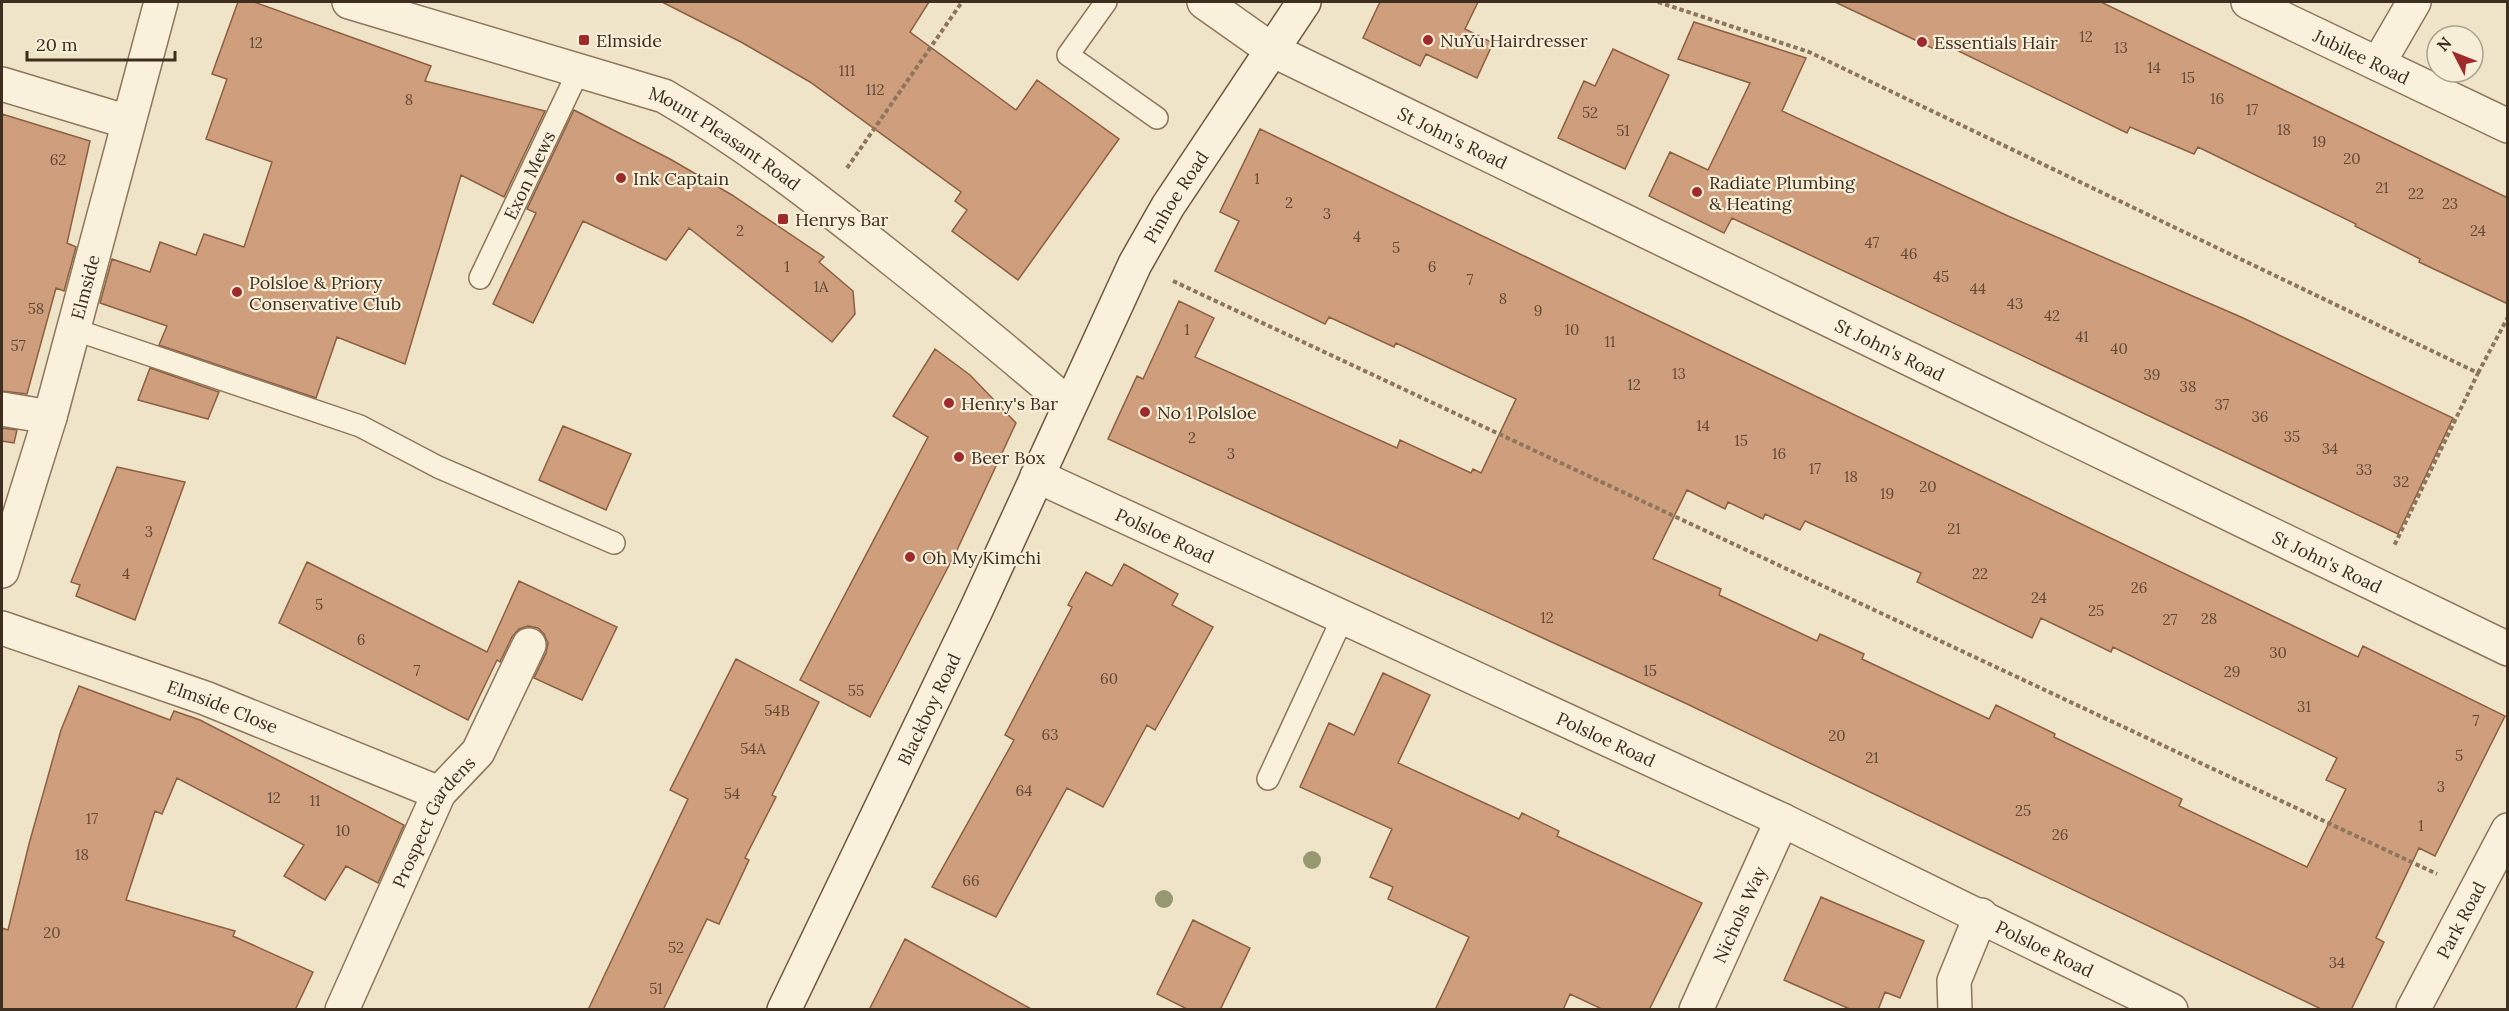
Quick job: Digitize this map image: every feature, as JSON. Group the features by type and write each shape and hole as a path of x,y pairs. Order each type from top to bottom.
{"street":[{"name":"Elmside","path":"2,571 50,417 161,2"},
{"name":"Mount Pleasant Road","path":"349,2 664,96 710,123 824,204 1013,356 1069,405"},
{"name":"St John's Road","path":"1204,2 1272,50 2508,649"},
{"name":"Pinhoe Road","path":"1069,405 1135,264 1168,206 1304,2"},
{"name":"Jubilee Road","path":"2248,2 2508,126"},
{"path":"2378,64 2414,2"},
{"path":"2,84 128,122"},
{"name":"Blackboy Road","path":"784,1010 1069,405"},
{"path":"2,409 50,417"},
{"name":"Polsloe Road","path":"1037,476 1782,820 1981,915 2171,1010"},
{"name":"Elmside Close","path":"2,628 205,698 439,793"},
{"name":"Prospect Gardens","path":"349,1007 439,793 478,752 529,645"},
{"name":"Nichols Way","path":"1696,1010 1782,820"},
{"name":"Park Road","path":"2413,1010 2508,830"},
{"path":"1956,1010 1954,981 1981,915"}],"lane":[{"path":"1106,2 1068,56 1157,118"},
{"name":"Exon Mews","path":"480,278 578,72"},
{"path":"73,329 360,426 438,467 614,543"},
{"path":"1268,779 1343,617"}],"path":[{"path":"824,204 962,2"},
{"path":"1658,2 1809,52 2478,374"},
{"path":"1135,264 2476,892"},
{"path":"2375,585 2508,317"}],"building":[{"path":"238,2 254,2 431,66 425,81 545,111 504,197 461,175 405,364 337,337 316,398 159,345 167,326 100,303 112,259 150,272 160,242 196,255 204,234 244,247 272,162 206,139 227,79 212,74"},
{"path":"662,2 929,2 910,32 1016,110 1037,80 1119,139 1018,280 952,231 967,210 955,201 961,192 810,82 741,42"},
{"name":"NuYu Hairdresser","path":"1380,2 1478,2 1465,29 1493,43 1477,78 1426,54 1420,66 1363,38"},
{"path":"1835,2 2101,2 2508,198 2508,304 2419,262 2420,259 2355,226 2356,224 2198,147 2194,154 2130,127 2127,133 1938,41 1934,49"},
{"path":"1694,22 1806,58 1782,111 2008,216 2241,317 2453,418 2398,534 1732,218 1724,233 1649,196 1670,152 1708,170 1750,83 1678,59"},
{"path":"1613,49 1669,75 1625,169 1558,138 1584,81 1595,86"},
{"path":"574,110 670,159 732,195 824,257 819,262 853,291 855,314 832,342 689,228 666,260 583,221 533,323 493,304 536,213 527,209"},
{"path":"2,114 90,141 67,243 76,247 64,291 56,288 27,394 2,391"},
{"path":"1260,129 2358,657 2363,646 2505,716 2435,856 2419,848 2376,938 2384,942 2351,1010 2323,1010 1685,703 1108,439 1137,376 1143,379 1179,301 1214,318 1195,357 1397,448 1400,440 1471,473 1473,469 1481,473 1516,399 1396,343 1394,347 1329,317 1325,324 1215,271 1239,221 1220,212","holes":["1687,490 1725,509 1728,502 1763,519 1765,514 1800,530 1805,521 1921,573 1917,582 2032,638 2041,618 2111,652 2113,647 2337,758 2326,780 2346,789 2307,867 2179,806 2182,799 2054,737 2055,734 1996,705 1989,719 1862,659 1864,654 1820,634 1817,641 1719,595 1721,589 1653,559"]},
{"path":"935,349 970,375 1016,423 957,550 870,717 800,680 928,437 893,416"},
{"path":"150,368 219,392 208,419 138,400"},
{"path":"563,426 631,454 606,510 539,480"},
{"path":"2,428 17,430 14,443 2,441"},
{"path":"117,467 185,482 135,620 76,596 80,585 71,582"},
{"path":"307,562 487,652 519,581 617,627 582,700 534,678 546,653 548,643 538,628 528,626 519,629 512,637 500,662 497,660 468,720 279,623"},
{"path":"1124,564 1178,594 1172,605 1213,627 1155,730 1147,725 1103,807 1067,788 996,917 932,887 1014,740 1005,735 1072,607 1068,605 1086,572 1112,586"},
{"path":"736,659 819,702 772,795 776,797 745,858 749,860 719,924 707,919 663,1010 588,1010 688,799 670,790"},
{"path":"1383,673 1430,695 1398,763 1519,819 1522,813 1559,831 1557,836 1702,903 1649,1010 1604,1010 1570,994 1563,1010 1435,1010 1469,937 1388,899 1393,887 1370,877 1392,829 1300,787 1329,723 1354,735"},
{"path":"79,686 170,720 174,711 200,720 404,825 378,883 346,866 325,900 284,876 304,845 177,778 162,814 155,811 126,900 235,931 233,936 313,972 295,1010 2,1010 2,928 8,930 61,730"},
{"path":"1821,897 1924,941 1900,998 1885,992 1878,1010 1852,1010 1784,980"},
{"path":"1193,920 1250,948 1220,1010 1189,1010 1157,994"},
{"path":"905,939 1033,1010 869,1010"}],"place":[{"name":"Elmside","path":"584,40"},
{"name":"NuYu Hairdresser","path":"1428,40"},
{"name":"Essentials Hair","path":"1922,42"},
{"name":"Ink Captain","path":"621,178"},
{"name":"Radiate Plumbing & Heating","path":"1697,192"},
{"name":"Henrys Bar","path":"783,219"},
{"name":"Polsloe & Priory Conservative Club","path":"237,292"},
{"name":"Henry's Bar","path":"949,403"},
{"name":"No 1 Polsloe","path":"1145,412"},
{"name":"Beer Box","path":"959,457"},
{"name":"Oh My Kimchi","path":"910,557"}]}
